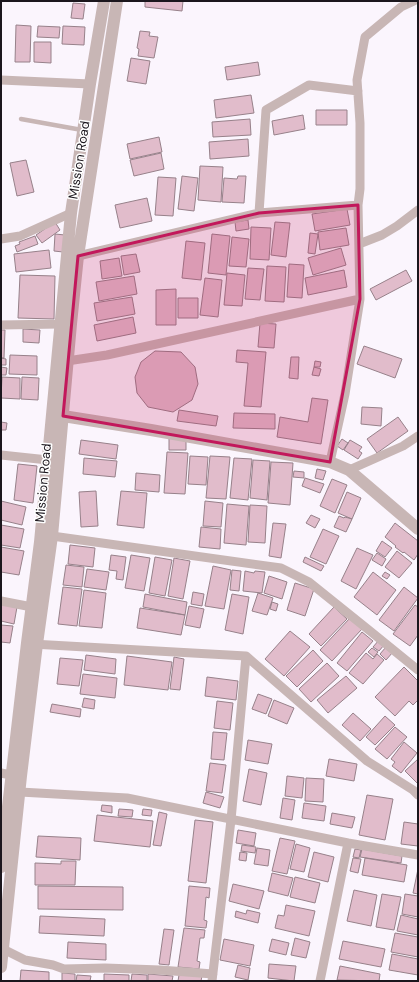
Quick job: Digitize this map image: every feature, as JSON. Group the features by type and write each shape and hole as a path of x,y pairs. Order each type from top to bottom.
{"street":[{"name":"Mission Road","path":"1,967 20,792 32,644 32,607 48,460 71,213 104,1"},
{"name":"Mission Road","path":"1,867 6,774 52,536 67,361 78,256 117,1"},
{"path":"330,462 345,394 360,299 358,204 360,189 360,123 357,80 365,37 401,7 414,1"},
{"path":"1,80 90,84"},
{"path":"259,213 266,110 309,85 358,91"},
{"path":"78,256 259,213 358,204"},
{"path":"359,244 382,235 418,210"},
{"path":"1,238 20,236 71,213"},
{"path":"67,361 107,356 360,299"},
{"path":"1,325 60,324"},
{"path":"62,416 151,430 330,462 349,470 418,529"},
{"path":"349,470 403,446 418,436"},
{"path":"1,455 48,460"},
{"path":"52,536 281,568 309,582 418,670"},
{"path":"1,600 32,607"},
{"path":"32,644 246,656 366,761 413,790 418,795"},
{"path":"3,949 25,960 53,965 64,969 121,969 212,977 231,820 246,656"},
{"path":"20,792 127,798 348,844 418,855"},
{"path":"320,981 348,844"}],"lane":[{"path":"21,119 84,130"}],"highlighted area":[{"path":"358,205 360,299 330,462 63,416 78,256 259,213"}],"building":[{"path":"145,1 183,1 182,11 145,7"},
{"path":"73,3 85,4 83,19 71,18"},
{"path":"16,25 31,26 30,62 15,62"},
{"path":"38,26 60,27 59,38 37,37"},
{"path":"63,26 85,27 84,45 62,44"},
{"path":"140,31 150,32 149,36 158,37 154,58 138,56 139,49 137,48"},
{"path":"34,42 51,42 51,63 34,62"},
{"path":"131,58 150,61 146,84 127,81"},
{"path":"258,62 260,75 227,80 225,67"},
{"path":"251,95 254,113 216,118 214,100"},
{"path":"316,110 347,110 347,125 316,125"},
{"path":"303,115 305,129 274,135 272,121"},
{"path":"250,119 251,135 213,137 212,122"},
{"path":"159,137 162,152 130,159 127,144"},
{"path":"248,139 249,156 210,159 209,142"},
{"path":"161,153 164,169 134,176 130,160"},
{"path":"26,160 34,192 17,196 10,163"},
{"path":"200,166 223,167 221,202 198,200"},
{"path":"182,176 198,178 194,211 178,209"},
{"path":"238,176 246,176 244,203 222,202 224,178 237,179"},
{"path":"158,177 176,178 173,216 155,215"},
{"path":"147,198 152,221 120,228 115,205"},
{"path":"347,209 350,225 315,231 312,214"},
{"path":"248,220 249,229 236,231 235,222"},
{"path":"55,222 60,230 42,243 36,235"},
{"path":"275,222 290,223 286,257 271,255"},
{"path":"251,227 271,228 269,260 250,259"},
{"path":"346,228 349,245 320,250 318,232"},
{"path":"310,233 318,234 315,254 308,253"},
{"path":"55,234 65,235 63,252 54,251"},
{"path":"212,234 230,236 226,275 208,273"},
{"path":"35,236 38,244 17,252 15,246 20,244 19,242"},
{"path":"232,237 249,239 246,267 229,266"},
{"path":"186,241 205,243 201,280 182,278"},
{"path":"341,248 346,265 313,275 308,258"},
{"path":"49,250 51,268 16,272 14,254"},
{"path":"136,254 140,272 124,275 121,256"},
{"path":"119,258 122,276 102,279 100,261"},
{"path":"289,264 304,265 302,298 287,297"},
{"path":"267,266 286,267 284,302 265,301"},
{"path":"248,268 264,269 260,300 245,299"},
{"path":"344,270 347,287 308,295 305,278"},
{"path":"406,270 412,281 376,300 370,289"},
{"path":"227,273 245,275 242,306 224,305"},
{"path":"20,275 55,276 54,319 18,318"},
{"path":"134,276 137,294 99,301 96,282"},
{"path":"205,278 222,280 218,317 200,315"},
{"path":"176,289 176,325 156,325 156,290"},
{"path":"132,297 135,314 97,321 94,303"},
{"path":"178,298 198,298 198,318 178,318"},
{"path":"133,317 136,333 97,341 94,325"},
{"path":"260,323 276,324 274,348 258,347"},
{"path":"23,329 40,330 39,343 23,342"},
{"path":"1,330 5,330 4,358 1,358"},
{"path":"364,346 402,359 395,378 357,364"},
{"path":"237,350 266,352 261,407 244,406 248,363 236,362"},
{"path":"155,351 181,352 195,367 198,384 192,400 173,412 148,407 137,393 135,377 141,362"},
{"path":"10,355 37,356 37,375 9,374"},
{"path":"291,357 299,357 298,379 289,378"},
{"path":"1,358 6,359 6,365 1,365"},
{"path":"315,361 321,362 320,367 314,367"},
{"path":"1,367 7,368 6,375 1,375"},
{"path":"314,367 321,369 319,376 312,375"},
{"path":"2,377 20,378 20,399 1,398"},
{"path":"22,377 39,378 38,400 21,399"},
{"path":"312,398 328,400 321,444 277,437 280,417 308,422"},
{"path":"362,407 382,408 381,426 361,424"},
{"path":"179,410 218,416 216,426 177,421"},
{"path":"234,413 275,414 275,429 233,428"},
{"path":"398,417 408,431 377,453 367,439"},
{"path":"1,422 7,423 6,430 1,430"},
{"path":"169,438 186,439 186,450 169,450"},
{"path":"342,439 348,443 343,450 337,446"},
{"path":"81,440 118,445 116,459 79,454"},
{"path":"350,440 362,447 359,451 362,453 358,459 344,450"},
{"path":"167,452 188,453 185,494 164,493"},
{"path":"190,456 208,457 206,485 188,484"},
{"path":"210,456 230,457 226,499 206,498"},
{"path":"84,458 117,461 115,477 83,474"},
{"path":"234,458 252,459 248,500 230,498"},
{"path":"253,460 270,461 267,500 250,498"},
{"path":"271,462 293,463 290,505 268,503"},
{"path":"18,464 37,466 33,503 14,500"},
{"path":"317,469 326,471 323,480 315,478"},
{"path":"294,471 304,472 304,478 293,477"},
{"path":"136,473 160,475 159,492 135,490"},
{"path":"305,478 324,484 320,493 302,486"},
{"path":"332,479 347,485 335,513 320,506"},
{"path":"96,491 98,526 81,527 79,492"},
{"path":"121,491 147,493 144,528 117,525"},
{"path":"347,492 361,498 352,519 338,513"},
{"path":"1,501 26,507 22,525 1,520"},
{"path":"205,501 223,503 221,527 203,526"},
{"path":"227,504 249,506 246,545 224,543"},
{"path":"250,505 267,506 265,543 248,542"},
{"path":"311,515 320,519 315,528 306,523"},
{"path":"339,516 352,519 346,532 334,527"},
{"path":"273,523 286,524 281,558 269,556"},
{"path":"395,523 418,541 418,554 414,560 395,547 396,546 385,537"},
{"path":"1,525 24,529 20,548 1,545"},
{"path":"201,527 221,529 220,549 199,547"},
{"path":"323,529 339,536 326,564 310,557"},
{"path":"382,541 392,548 385,557 376,551"},
{"path":"70,545 95,548 93,567 68,564"},
{"path":"1,547 24,551 19,575 1,572"},
{"path":"357,548 373,555 356,589 341,581"},
{"path":"397,551 412,563 399,578 385,567"},
{"path":"377,553 386,559 382,566 372,560"},
{"path":"111,555 126,557 123,580 116,579 117,571 109,570"},
{"path":"131,555 150,558 144,591 125,588"},
{"path":"155,557 172,560 165,596 149,593"},
{"path":"305,557 324,566 321,571 303,562"},
{"path":"174,558 190,561 183,599 168,596"},
{"path":"66,565 84,567 82,587 63,585"},
{"path":"213,566 231,570 224,609 205,606"},
{"path":"87,569 109,572 106,590 84,587"},
{"path":"232,570 241,571 239,591 230,590"},
{"path":"245,571 254,573 255,571 265,572 262,593 243,591"},
{"path":"373,572 396,590 377,615 354,597"},
{"path":"385,572 390,575 387,579 382,576"},
{"path":"269,576 287,582 282,599 264,593"},
{"path":"295,583 314,589 305,616 287,610"},
{"path":"63,587 82,589 77,626 58,624"},
{"path":"404,587 418,598 394,631 379,620"},
{"path":"84,590 106,593 102,628 79,626"},
{"path":"193,592 204,594 202,606 191,604"},
{"path":"258,593 273,598 267,615 252,611"},
{"path":"145,594 187,602 185,615 143,607"},
{"path":"232,594 249,597 243,634 225,630"},
{"path":"272,602 278,604 276,611 270,609"},
{"path":"1,604 17,607 14,624 1,621"},
{"path":"415,605 418,607 418,635 410,646 393,634"},
{"path":"189,606 204,609 200,628 185,625"},
{"path":"334,607 347,619 321,646 309,634"},
{"path":"140,608 185,615 181,635 137,628"},
{"path":"350,618 362,629 332,661 320,650"},
{"path":"1,625 13,626 10,643 1,642"},
{"path":"290,631 310,647 284,676 265,659"},
{"path":"362,632 373,641 347,671 337,663"},
{"path":"379,640 384,645 379,651 373,647"},
{"path":"386,647 393,652 386,660 380,654"},
{"path":"372,648 378,652 374,657 368,652"},
{"path":"313,650 323,661 297,687 286,676"},
{"path":"366,653 373,659 377,654 384,660 363,684 349,673"},
{"path":"86,655 116,659 115,674 84,670"},
{"path":"127,656 172,662 168,690 124,685"},
{"path":"174,657 184,659 180,690 170,689"},
{"path":"60,658 83,660 79,686 57,684"},
{"path":"327,663 339,676 311,702 299,689"},
{"path":"404,667 418,681 418,700 413,705 409,701 395,716 375,697"},
{"path":"83,674 117,678 115,698 80,694"},
{"path":"346,676 357,688 328,713 317,700"},
{"path":"207,677 238,681 236,700 205,696"},
{"path":"258,694 272,699 266,714 252,709"},
{"path":"84,698 95,700 94,709 82,707"},
{"path":"274,700 294,708 287,724 268,716"},
{"path":"217,701 233,703 230,730 214,728"},
{"path":"52,704 81,709 80,717 50,712"},
{"path":"353,713 371,729 360,741 342,725"},
{"path":"385,716 395,725 375,745 366,737"},
{"path":"395,727 407,737 387,759 375,749"},
{"path":"213,732 227,733 224,760 211,759"},
{"path":"248,740 272,744 268,764 245,760"},
{"path":"404,742 417,753 401,773 392,766 395,762 391,759"},
{"path":"329,759 357,764 354,781 326,776"},
{"path":"418,759 418,784 405,771"},
{"path":"210,763 226,765 222,793 206,791"},
{"path":"249,769 267,773 261,805 243,801"},
{"path":"287,776 304,778 302,798 285,796"},
{"path":"306,778 324,779 323,802 305,801"},
{"path":"206,792 224,797 220,808 203,803"},
{"path":"367,795 393,799 385,840 359,835"},
{"path":"283,798 295,800 292,820 280,818"},
{"path":"304,803 326,806 324,821 302,818"},
{"path":"102,805 112,806 112,813 101,811"},
{"path":"119,809 133,810 132,817 118,816"},
{"path":"143,809 152,810 151,816 142,815"},
{"path":"159,812 167,814 161,846 153,845"},
{"path":"332,813 355,817 352,828 330,824"},
{"path":"97,815 153,821 150,847 94,841"},
{"path":"195,820 213,822 206,883 188,881"},
{"path":"404,822 418,824 418,846 401,844"},
{"path":"238,830 256,833 254,846 236,843"},
{"path":"38,836 81,838 80,860 36,857"},
{"path":"280,838 295,841 287,874 272,871"},
{"path":"296,844 310,848 304,872 290,869"},
{"path":"242,845 256,847 255,853 241,851"},
{"path":"257,848 270,850 268,866 254,864"},
{"path":"355,849 361,850 359,858 353,857"},
{"path":"362,849 402,856 401,863 360,857"},
{"path":"240,852 247,853 246,861 239,860"},
{"path":"314,852 334,857 328,882 308,877"},
{"path":"353,858 361,859 358,873 350,871"},
{"path":"365,858 407,865 404,882 362,875"},
{"path":"61,861 76,861 75,885 35,885 35,863 61,864"},
{"path":"418,869 418,894 413,893"},
{"path":"272,873 293,878 288,896 268,891"},
{"path":"295,877 320,883 315,903 290,897"},
{"path":"233,884 264,891 259,909 229,901"},
{"path":"38,886 123,887 123,910 38,909"},
{"path":"189,886 210,888 209,898 206,897 204,920 207,921 206,928 185,926"},
{"path":"354,890 377,895 371,926 347,921"},
{"path":"382,894 401,897 394,930 376,927"},
{"path":"405,894 418,896 418,917 402,914"},
{"path":"286,905 315,911 309,936 275,928 278,915 284,916"},
{"path":"247,910 260,913 258,923 235,917 236,911 246,914"},
{"path":"401,915 418,919 418,935 397,931"},
{"path":"40,916 105,919 104,936 39,933"},
{"path":"184,928 205,930 204,938 200,938 197,961 200,962 199,969 178,967"},
{"path":"164,929 174,930 169,965 159,964"},
{"path":"395,933 418,937 418,957 391,952"},
{"path":"295,938 310,942 306,958 291,955"},
{"path":"224,939 254,945 250,966 220,960"},
{"path":"272,939 289,943 286,955 269,951"},
{"path":"343,941 385,949 381,967 339,959"},
{"path":"68,942 106,944 106,960 67,958"},
{"path":"392,954 418,959 418,975 389,970"},
{"path":"269,964 296,966 294,981 268,978"},
{"path":"238,965 250,968 248,980 235,977"},
{"path":"340,966 380,974 379,981 337,980"},
{"path":"21,970 49,972 49,981 20,981"},
{"path":"62,973 75,974 75,981 62,981"},
{"path":"104,974 129,975 129,981 104,981"},
{"path":"132,974 147,975 147,981 131,981"},
{"path":"148,974 173,976 172,981 148,981"},
{"path":"77,975 91,976 90,981 76,981"},
{"path":"179,975 202,976 201,981 178,981"}]}
